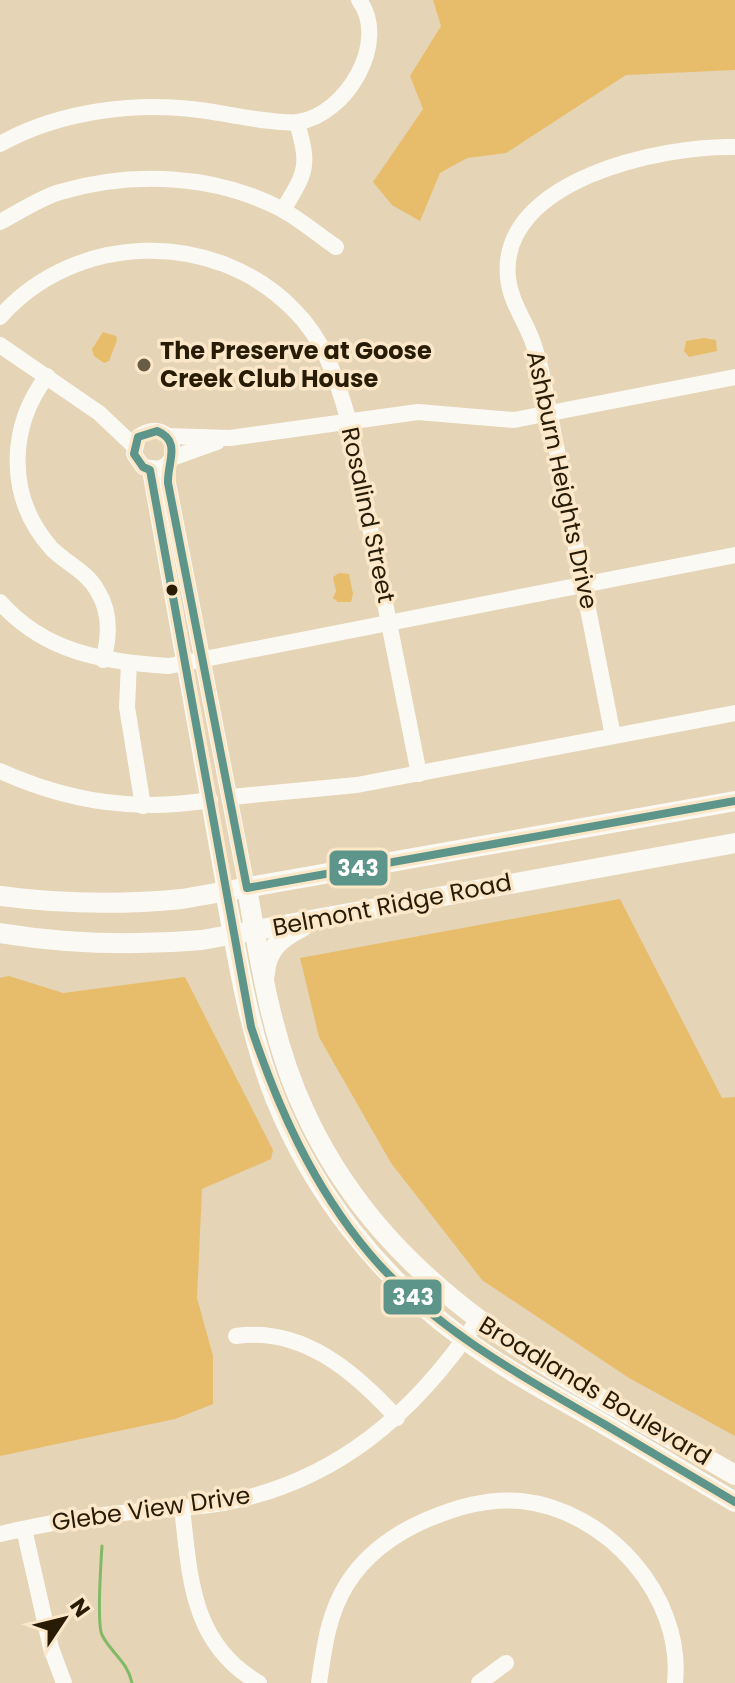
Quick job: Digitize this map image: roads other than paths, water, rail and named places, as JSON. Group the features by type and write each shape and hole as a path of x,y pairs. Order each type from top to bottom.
{"main road":[{"name":"Belmont Ridge Road","path":"0,896 40,902 144,903 247,888 735,801"},
{"name":"Belmont Ridge Road","path":"0,933 44,940 155,944 234,936 735,843"},
{"name":"Broadlands Boulevard","path":"247,888 265,986 293,1084 305,1113 342,1176 380,1228 414,1266 477,1321 538,1361 735,1475"},
{"name":"Broadlands Boulevard","path":"225,891 251,1027 288,1128 321,1187 371,1255 411,1296 463,1339 522,1378 735,1502"},
{"path":"265,986 266,965 274,946 314,921"}],"street":[{"path":"0,144 20,133 77,114 134,108 194,109 297,123 323,113 347,90 363,68 370,36 365,7 359,0"},
{"path":"283,210 305,170 306,153 297,123"},
{"name":"Ashburn Heights Drive","path":"613,736 551,413 531,337 512,298 508,278 510,251 525,218 556,193 594,174 656,155 735,147"},
{"path":"0,222 57,193 100,183 156,178 202,183 255,197 283,210 336,247"},
{"name":"Rosalind Street","path":"0,317 28,290 53,273 100,255 149,250 208,257 233,266 264,284 293,308 325,351 338,381 391,623 419,774"},
{"path":"0,345 99,413 134,446"},
{"path":"47,376 34,393 23,419 17,454 23,505 38,533 59,556 88,577 102,598 109,634 103,660"},
{"path":"99,413 168,436 230,438 418,412 514,420 735,377"},
{"path":"146,431 138,437 134,446 137,461 150,470 159,469 230,438"},
{"path":"168,436 172,443 170,462 210,800 225,891"},
{"path":"150,470 193,662 231,797 247,888"},
{"path":"0,602 30,629 56,646 103,660 169,666 735,555"},
{"path":"129,663 127,707 143,806"},
{"path":"231,797 326,790 735,713"},
{"path":"0,771 22,781 117,805 174,805 210,800"},
{"name":"Glebe View Drive","path":"0,1534 81,1518 182,1508 248,1497 307,1476 346,1455 397,1418 426,1389 477,1321"},
{"path":"236,1336 259,1332 293,1340 316,1351 369,1387 397,1418"},
{"path":"319,1683 333,1613 348,1583 369,1557 401,1532 453,1509 504,1500 537,1504 567,1514 594,1530 633,1562 652,1585 666,1613 674,1644 675,1683"},
{"path":"182,1508 191,1586 203,1623 225,1655 259,1683"},
{"path":"24,1529 51,1648 64,1683"},
{"path":"479,1683 506,1663"}],"waterway":[{"path":"102,1546 102,1635 127,1669 132,1683"}],"place":[{"name":"The Preserve at Goose Creek Club House","path":"144,365"}]}
